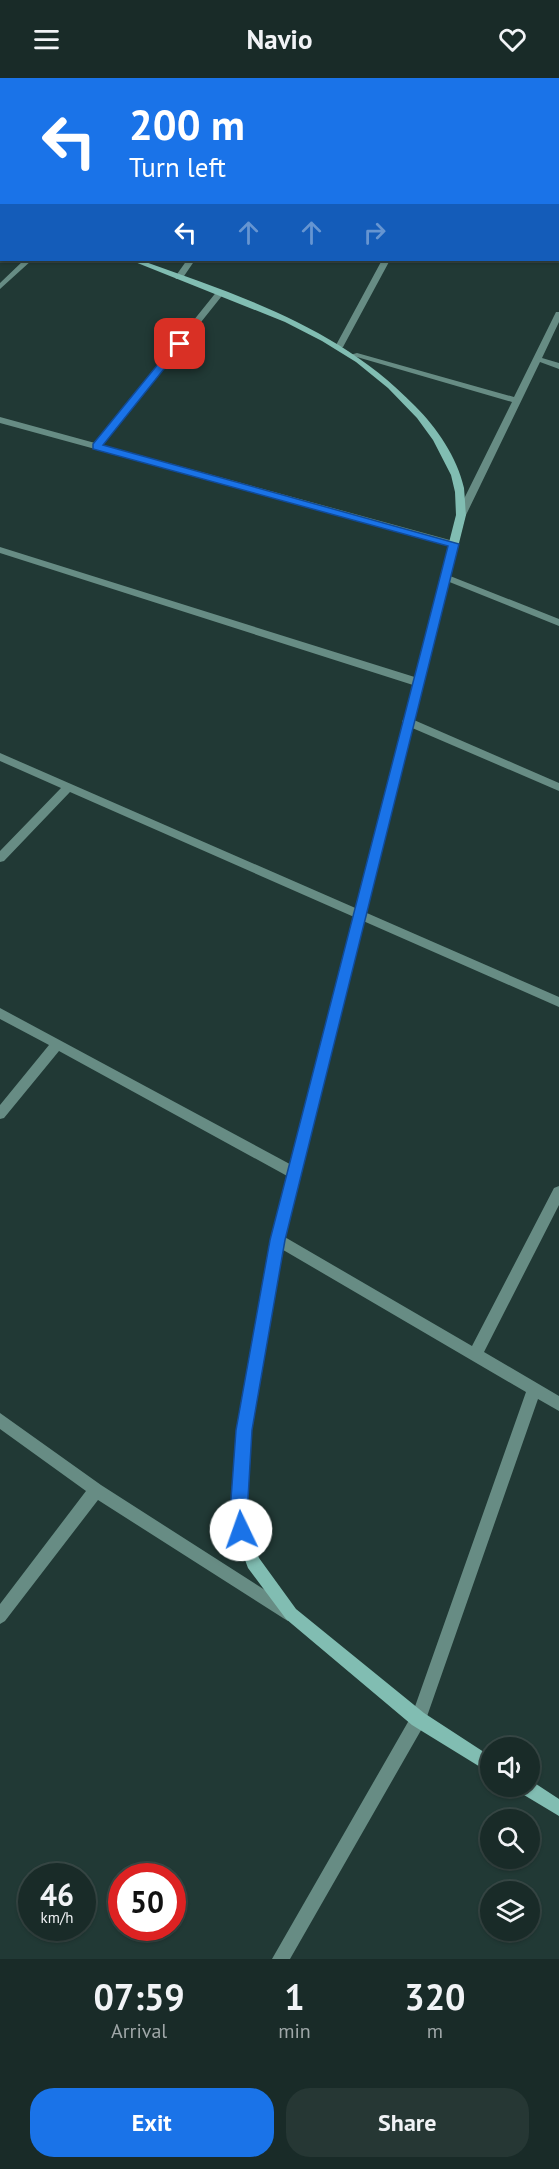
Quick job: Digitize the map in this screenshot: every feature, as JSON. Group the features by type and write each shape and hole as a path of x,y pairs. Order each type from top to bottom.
{"main road":[{"path":"137,261 259,307 354,355 405,399 433,432 458,484 462,515 407,721 278,1240 244,1430 240,1499 241,1530 253,1563 291,1614 418,1719 480,1759"},
{"path":"540,1796 559,1808"}],"street":[{"path":"0,287 27,261"},
{"path":"179,277 190,261"},
{"path":"339,347 385,261"},
{"path":"97,447 221,292"},
{"path":"462,515 559,314"},
{"path":"354,355 517,401"},
{"path":"538,359 559,366"},
{"path":"0,420 454,544"},
{"path":"0,550 417,682"},
{"path":"445,577 559,623"},
{"path":"407,721 559,788"},
{"path":"0,757 559,1002"},
{"path":"0,858 69,787"},
{"path":"0,1012 294,1173"},
{"path":"0,1114 57,1044"},
{"path":"475,1355 559,1192"},
{"path":"278,1240 559,1404"},
{"path":"281,1959 418,1719 534,1390"},
{"path":"0,1420 96,1490 291,1614"},
{"path":"0,1616 96,1490"}],"route":[{"path":"180,344 97,447 454,544 417,682 278,1240 261,1320 244,1430 240,1499 241,1530"}]}
